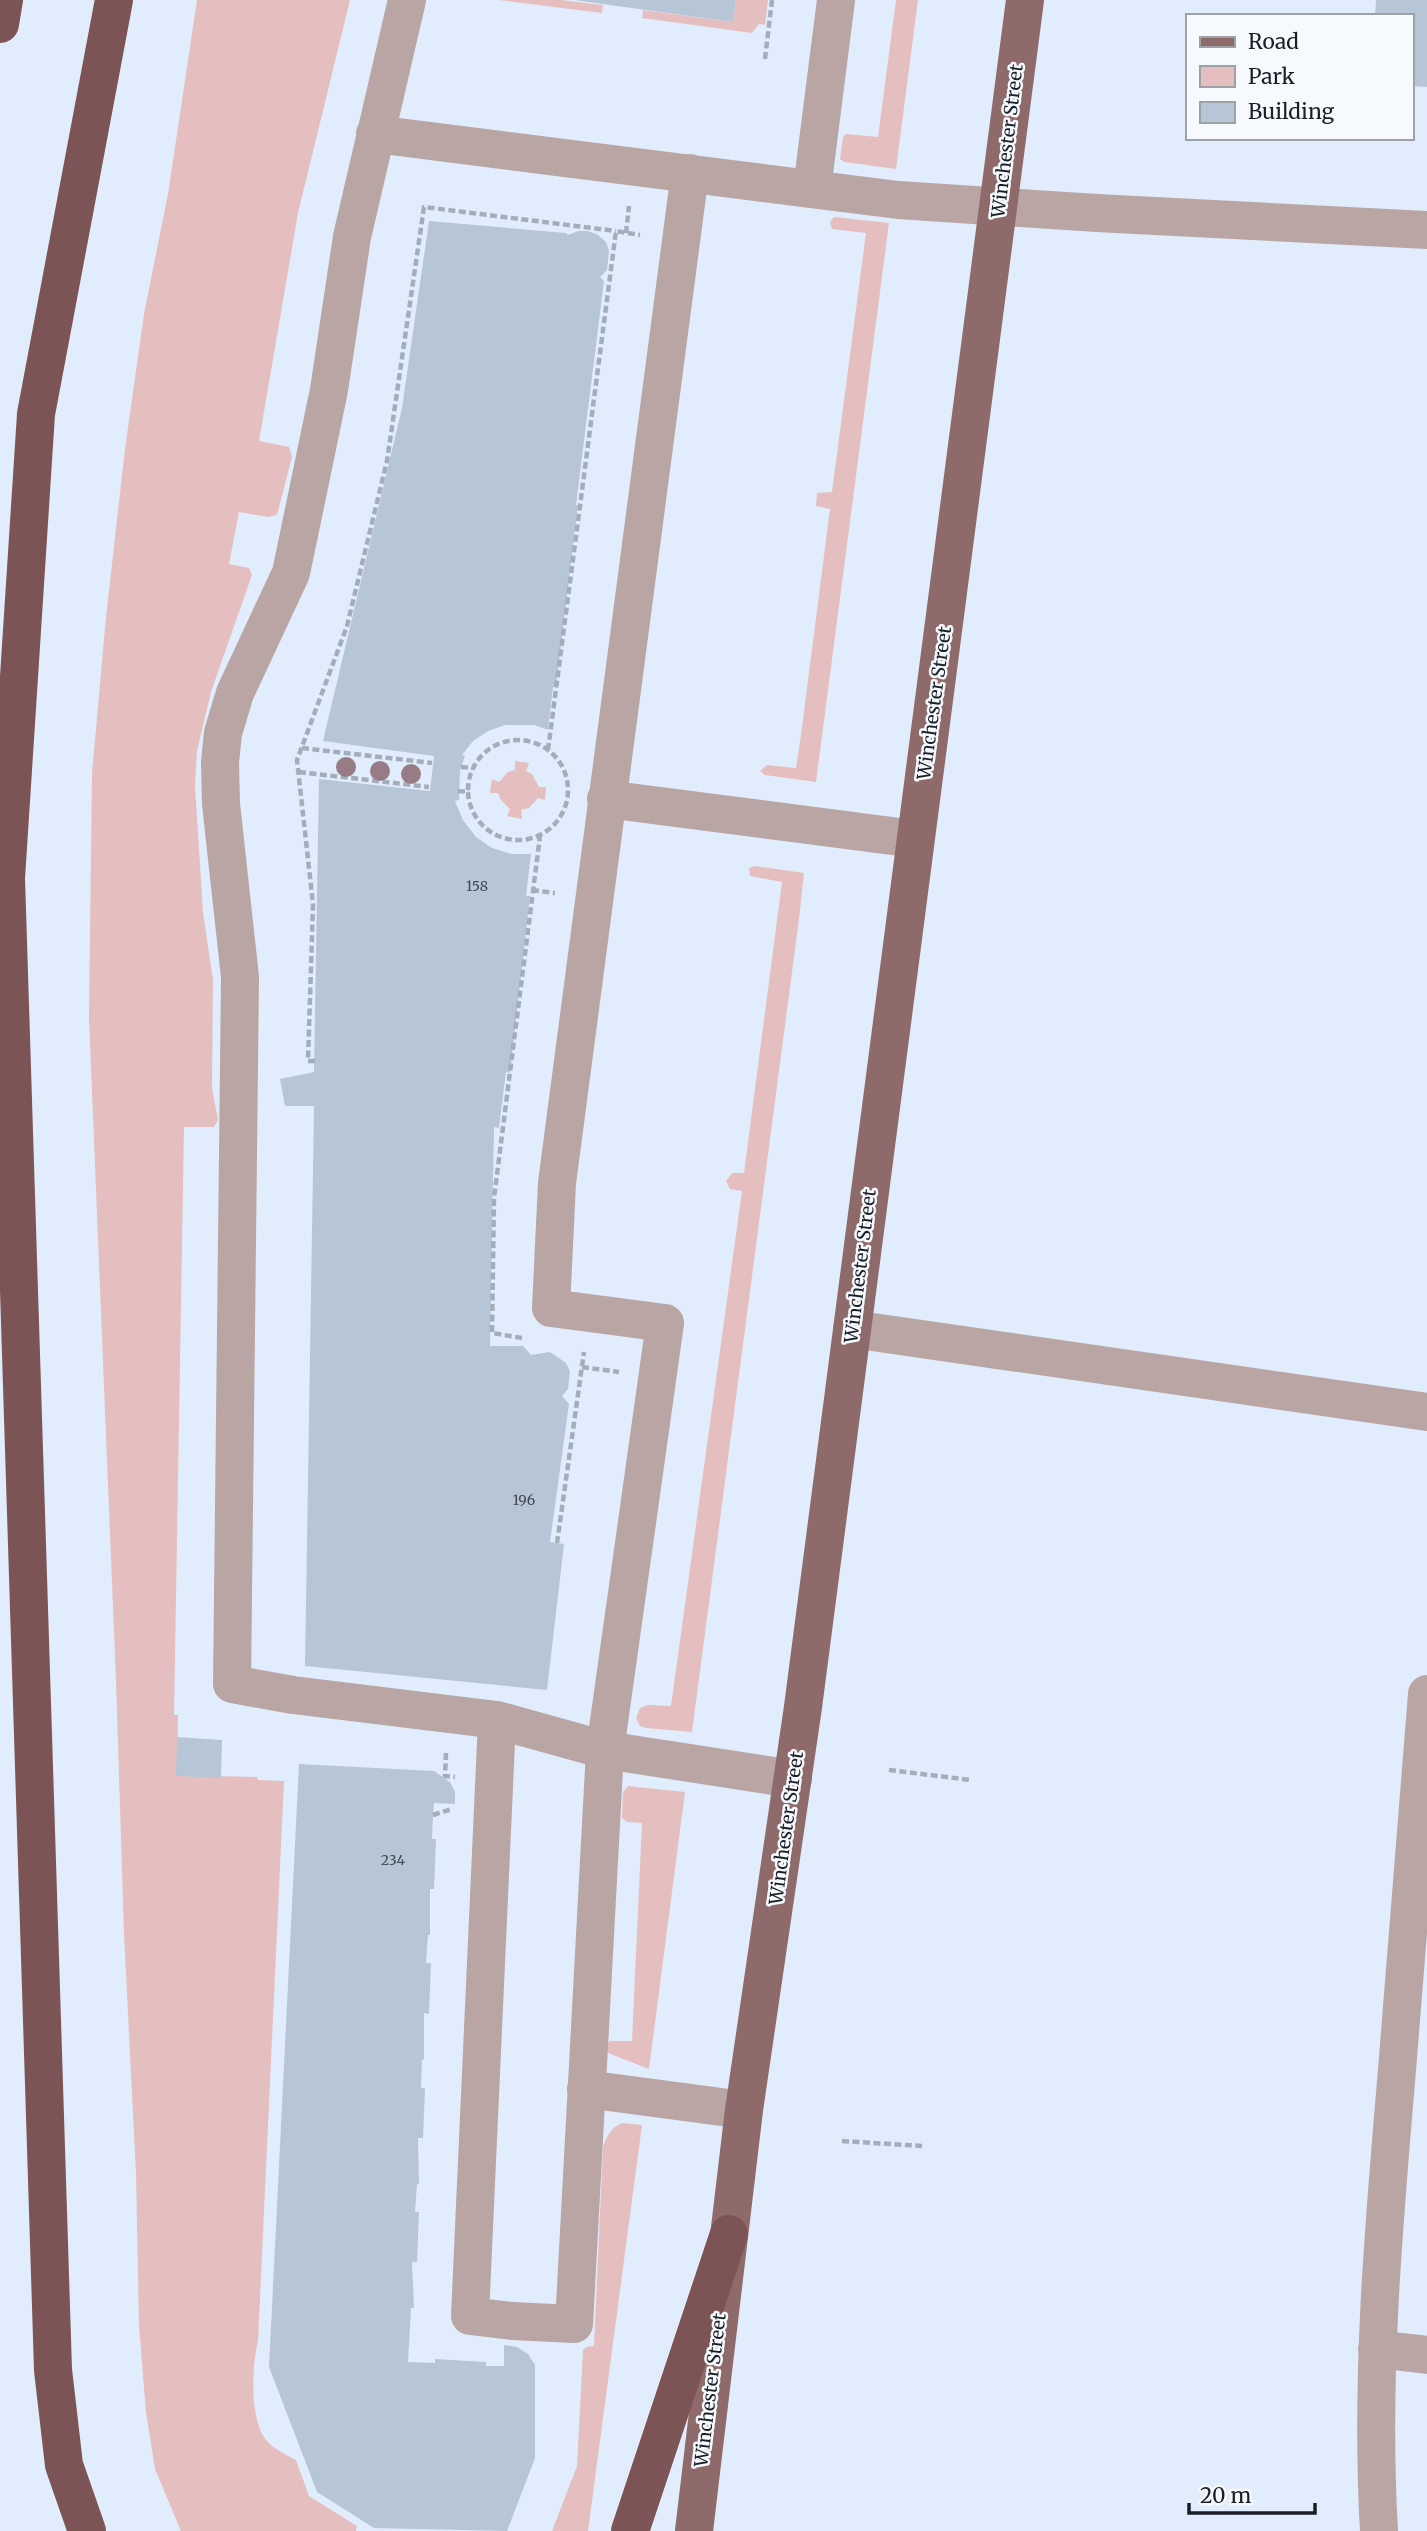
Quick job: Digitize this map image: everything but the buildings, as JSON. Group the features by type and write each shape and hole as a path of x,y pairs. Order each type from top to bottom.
{"highway":[{"path":"0,24 4,0"},
{"path":"87,2531 64,2465 53,2370 6,878 36,414 114,0"},
{"path":"630,2531 729,2234"}],"main road":[{"name":"Winchester Street","path":"694,2531 744,2110 793,1779 1025,0"}],"lane":[{"path":"407,0 352,237 329,390 291,573 235,693 223,733 220,762 221,804 240,977 232,1684 293,1695 497,1720 605,1750 793,1779"},
{"path":"812,189 836,0"},
{"path":"375,134 898,200 1427,230"},
{"path":"497,1720 470,2316 574,2324 605,1750 665,1323 551,1308 557,1183 690,173"},
{"path":"606,799 915,839"},
{"path":"852,1329 1427,1412"},
{"path":"1379,2531 1376,2479 1377,2349 1383,2231 1427,1694"},
{"path":"586,2089 744,2110"},
{"path":"1377,2349 1427,2355"}],"path":[{"path":"765,59 772,0"},
{"path":"315,1061 309,1061 313,904 297,760 347,626 387,461 424,207 644,235"},
{"path":"548,750 616,231"},
{"path":"513,739 531,741 548,750 559,761 567,777 569,794 564,811 554,826 540,836 523,841 505,839 489,831 477,819 470,803 472,768 483,754 497,744 513,739"},
{"path":"302,748 432,763"},
{"path":"461,767 472,768"},
{"path":"299,772 429,787"},
{"path":"458,790 469,792"},
{"path":"889,1770 971,1780"},
{"path":"842,2141 922,2146"}],"green space":[{"path":"197,0 350,0 298,213 259,441 289,447 292,457 277,515 268,517 239,512 229,564 249,568 252,575 211,692 197,751 195,786 203,912 213,980 212,1088 218,1120 214,1127 184,1127 174,1715 178,1715 177,1775 257,1777 258,1780 284,1781 258,2341 253,2375 255,2412 265,2438 272,2446 296,2460 309,2496 357,2526 356,2531 181,2531 155,2469 146,2412 139,2326 136,2173 124,1934 89,1018 92,773 125,449 144,314 168,194"},
{"path":"499,0 561,0 603,5 602,13"},
{"path":"736,0 768,0 765,25 759,24 752,33 642,18 643,10 733,22"},
{"path":"896,0 918,0 896,169 844,162 840,159 843,137 846,134 878,137"},
{"path":"834,217 889,223 816,782 765,775 760,771 767,765 796,768 801,735 830,509 816,506 817,493 832,492 866,233 832,229 830,222"},
{"path":"515,761 529,763 526,771 532,774 539,787 546,787 545,800 538,798 529,808 521,810 522,819 507,816 510,809 498,793 490,793 492,779 499,782 508,772 515,770"},
{"path":"754,866 804,873 799,919 692,1732 646,1728 640,1726 636,1718 640,1708 648,1705 671,1706 742,1191 730,1189 726,1181 732,1173 744,1173 782,882 750,876 749,868"},
{"path":"628,1786 685,1792 649,2069 608,2053 610,2041 632,2041 642,1823 627,1822 622,1818 623,1792"},
{"path":"622,2123 642,2125 588,2531 552,2531 577,2466 583,2350 594,2346 603,2147 610,2133"}]}
